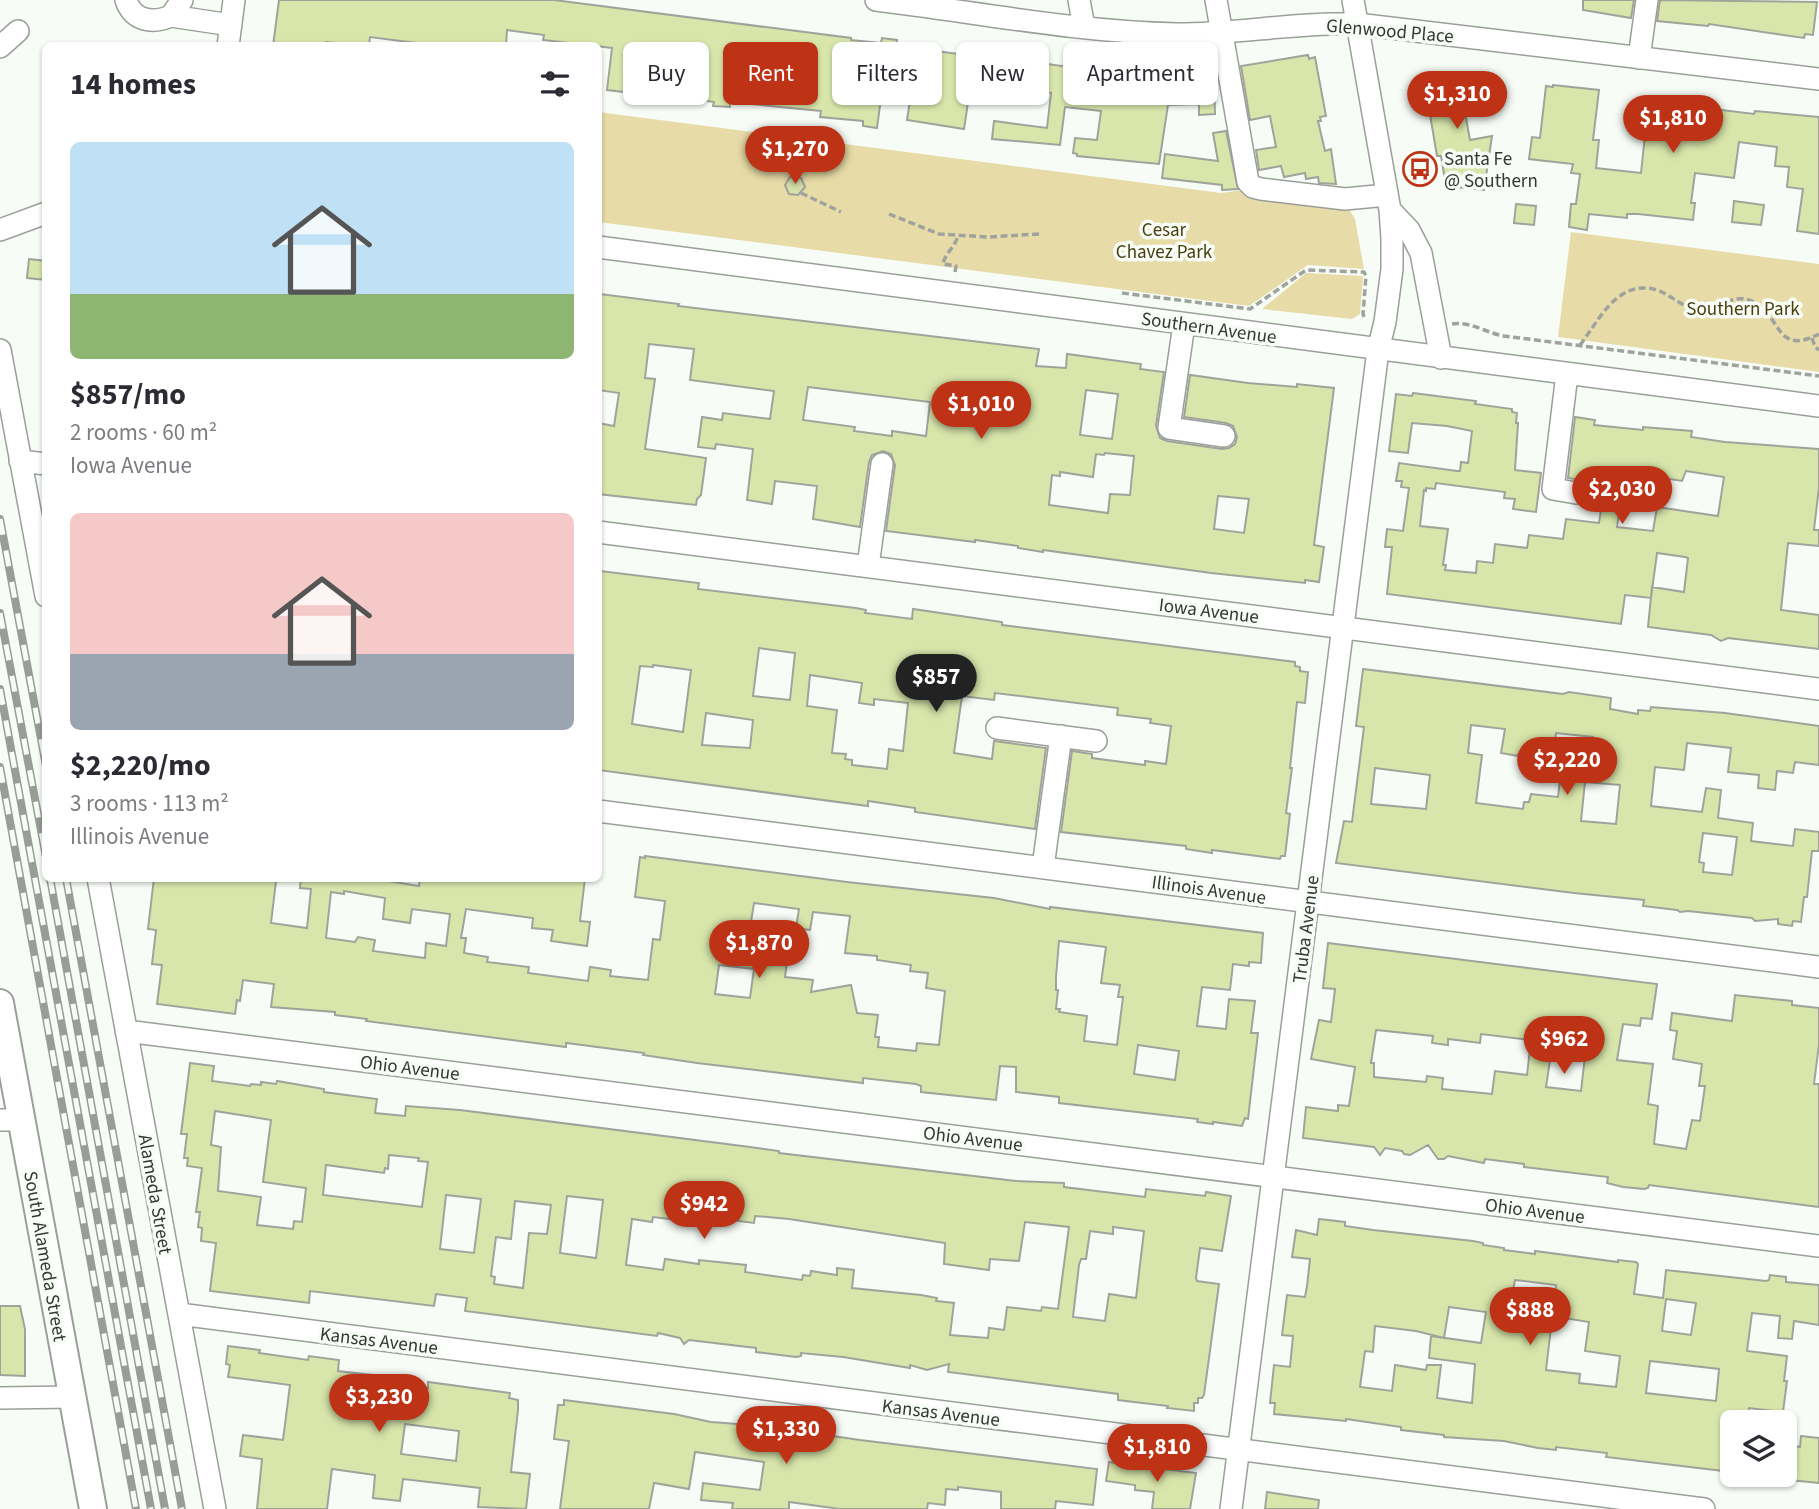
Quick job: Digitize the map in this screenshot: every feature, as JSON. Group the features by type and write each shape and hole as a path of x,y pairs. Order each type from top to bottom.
{"main road":[{"name":"South Alameda Street","path":"0,1003 10,1120 72,1397 93,1509"}],"street":[{"path":"126,0 131,12 142,19 154,20 176,8 229,35 234,0"},
{"name":"Glenwood Place","path":"876,0 945,4 1131,32 1222,33 1320,23 1357,24 1819,79"},
{"path":"1079,0 1084,27"},
{"path":"1216,0 1248,181 1253,187 1389,202 1421,253 1441,358"},
{"name":"Truba Avenue","path":"1231,1509 1378,350 1385,322 1392,269 1389,202 1353,0"},
{"path":"1639,58 1647,0"},
{"path":"0,47 18,31"},
{"path":"0,230 42,214"},
{"name":"Southern Avenue","path":"602,248 1819,406"},
{"path":"1184,324 1169,428 1224,436"},
{"path":"0,351 42,575"},
{"path":"1567,374 1553,489 1576,493"},
{"path":"20,461 42,464"},
{"path":"868,566 882,464"},
{"name":"Iowa Avenue","path":"602,533 1819,688"},
{"path":"997,728 1096,741"},
{"path":"1043,867 1061,736"},
{"name":"Illinois Avenue","path":"602,812 1819,967"},
{"name":"Alameda Street","path":"99,882 215,1509"},
{"name":"Ohio Avenue","path":"126,1031 1819,1246"},
{"name":"Kansas Avenue","path":"178,1314 1704,1509"},
{"path":"0,1398 72,1397"}],"path":[{"path":"801,192 841,212"},
{"path":"889,214 939,234 988,237 1039,234"},
{"path":"955,272 956,266 943,264 958,236"},
{"path":"1116,292 1250,309 1306,270 1364,272 1363,314 1366,320"},
{"path":"1580,345 1604,309 1627,292 1639,288 1657,290 1688,307 1703,311 1731,299 1743,298 1754,302 1765,311 1782,335 1790,341 1812,338 1819,334"},
{"path":"1447,325 1472,324 1490,334 1819,376"},
{"path":"1812,338 1819,350"}],"green space":[{"name":"Cesar Chavez Park","path":"602,113 1221,193 1250,189 1349,209 1355,219 1364,269 1308,265 1249,306 602,222"},
{"name":"Southern Park","path":"1571,232 1819,264 1819,372 1558,337"},
{"path":"1306,273 1363,276 1360,314 1352,319 1262,309"}],"building":[{"path":"279,0 554,0 851,38 871,42 832,42 832,105 880,105 877,128 863,126 863,121 820,117 821,111 760,105 818,105 818,42 723,42 723,105 730,107 713,106 714,102 709,101 709,42 623,42 623,92 607,90 612,48 602,47 602,42 543,40 544,35 507,30 506,42 408,42 370,37 369,42 274,42"},
{"path":"1583,0 1634,0 1631,18 1583,10"},
{"path":"1660,0 1817,2 1813,35 1805,34 1804,38 1709,24 1657,21"},
{"path":"882,38 897,42 881,42"},
{"path":"942,52 956,54 956,105 968,105 964,129 907,120 909,105 942,105"},
{"path":"1308,55 1309,59 1315,57 1326,116 1320,117 1321,121 1318,121 1325,151 1331,149 1336,184 1319,183 1318,177 1306,179 1305,173 1284,177 1281,166 1259,170 1256,150 1276,147 1270,116 1250,120 1241,66"},
{"path":"1049,64 1063,66 1063,105 1168,105 1159,164 1077,156 1073,153 1075,138 1097,140 1101,111 1065,107 1060,145 992,139 994,121 1047,128 1051,93"},
{"path":"1459,73 1459,76 1478,77 1476,103 1463,102 1470,140 1492,136 1484,190 1446,186 1441,156 1437,156 1424,79"},
{"path":"1546,86 1599,90 1593,140 1599,140 1596,168 1641,173 1649,97 1706,104 1705,108 1754,114 1755,111 1819,117 1819,234 1797,231 1803,189 1787,187 1789,167 1775,166 1777,147 1739,142 1734,178 1695,173 1691,203 1695,203 1693,220 1638,214 1627,214 1627,218 1589,214 1587,230 1569,227 1571,204 1576,204 1580,174 1571,173 1573,164 1529,159 1532,137 1540,138"},
{"path":"1199,105 1215,105 1215,114 1199,115"},
{"path":"1226,131 1238,189 1222,190 1222,185 1162,178 1165,154 1218,161 1213,133"},
{"path":"790,177 801,178 805,187 798,195 789,194 785,185"},
{"path":"1734,201 1764,205 1761,225 1732,222"},
{"path":"1516,204 1536,206 1534,225 1514,223"},
{"path":"29,259 42,261 42,280 27,278"},
{"path":"602,294 679,304 678,306 1039,349 1036,366 1066,368 1067,354 1141,364 1140,369 1164,372 1156,426 1160,438 1222,449 1235,444 1237,437 1233,426 1184,417 1190,375 1248,383 1334,388 1314,545 1324,547 1319,582 1305,580 1305,583 1211,573 1043,552 975,540 886,531 895,465 891,454 883,451 872,455 869,462 860,527 813,519 817,486 775,481 772,504 747,500 753,449 716,444 715,449 698,447 702,417 722,420 723,413 770,419 774,391 690,380 694,349 649,344 645,378 655,379 645,449 706,458 701,495 696,505 602,494 602,424 614,426 619,393 602,391","holes":["808,387 930,402 926,436 892,431 892,436 854,431 855,427 803,420","1086,390 1118,394 1112,439 1080,435","1096,454 1134,456 1130,495 1110,494 1108,513 1049,505 1052,475 1060,476 1060,472 1093,477","1218,496 1249,499 1244,533 1214,529"]},
{"path":"1413,393 1476,401 1475,404 1512,409 1512,412 1517,413 1518,423 1515,470 1541,473 1536,512 1513,509 1515,499 1504,498 1505,492 1436,483 1435,489 1424,490 1420,526 1448,529 1443,565 1446,565 1445,570 1476,573 1477,561 1493,563 1495,544 1527,548 1529,535 1563,539 1566,519 1599,523 1605,484 1568,478 1575,417 1595,420 1594,425 1692,431 1691,437 1725,442 1819,449 1819,487 1814,530 1819,530 1819,546 1788,543 1781,610 1819,615 1819,649 1728,638 1721,641 1711,635 1648,627 1651,598 1625,595 1621,624 1387,594 1392,547 1385,547 1387,529 1403,531 1409,488 1401,487 1402,481 1396,481 1399,463 1460,471 1461,462 1468,463 1472,431 1447,426 1412,423 1408,453 1389,451 1396,394 1412,396","holes":["1686,471 1724,477 1718,516 1657,507 1653,531 1617,527 1622,495 1654,499 1657,477 1682,481","1657,553 1688,558 1684,592 1652,587"]},
{"path":"602,571 699,583 698,589 856,608 866,610 865,613 912,619 913,609 1002,622 1002,625 1295,662 1300,671 1308,672 1305,703 1297,702 1286,813 1290,814 1285,856 1280,859 1212,850 1212,853 1186,849 1186,846 1061,832 1072,751 1092,754 1092,758 1145,765 1145,761 1166,764 1171,726 1150,723 1151,719 1117,715 1118,708 995,693 994,700 962,696 954,753 992,759 994,741 1046,748 1035,829 915,812 915,808 868,801 868,806 602,771","holes":["759,648 795,653 790,700 753,696","640,666 691,670 683,732 632,724","810,675 862,683 859,703 874,705 874,699 908,703 903,751 889,749 887,769 852,765 852,760 845,759 846,754 832,753 837,710 807,706","706,713 753,720 750,748 702,745"]},
{"path":"1363,669 1611,698 1610,709 1638,714 1638,710 1650,711 1651,707 1725,713 1819,726 1819,765 1795,762 1793,773 1777,771 1775,790 1758,788 1759,775 1728,772 1731,748 1687,743 1684,770 1655,767 1651,806 1702,812 1706,788 1721,790 1718,818 1753,823 1751,841 1793,846 1795,829 1819,832 1819,851 1812,851 1807,897 1804,897 1801,922 1793,921 1792,926 1778,924 1778,919 1755,921 1752,918 1680,912 1643,906 1644,900 1336,863 1344,821 1352,822 1364,727 1356,726","holes":["1471,725 1505,729 1501,753 1518,756 1554,757 1556,733 1593,737 1589,767 1562,763 1558,797 1531,794 1529,802 1524,802 1523,809 1476,803 1482,755 1468,753","1375,768 1430,775 1426,809 1371,804","1585,782 1620,785 1616,824 1581,821","1703,833 1737,837 1732,875 1703,872 1704,863 1699,862"]},
{"path":"640,857 994,898 1050,909 1263,933 1261,963 1249,962 1249,966 1233,964 1230,990 1202,987 1197,1026 1226,1029 1229,999 1255,1001 1251,1033 1258,1033 1248,1119 1245,1118 1242,1126 1213,1124 1197,1122 1198,1119 1059,1103 1059,1097 1016,1092 1016,1067 1000,1066 996,1100 921,1092 921,1086 916,1084 863,1078 863,1083 697,1063 566,1043 566,1047 366,1021 367,1019 335,1015 335,1012 271,1007 274,984 243,980 235,1014 157,1004 162,965 152,964 156,930 148,929 154,882 276,882 271,923 307,928 311,889 300,888 301,882 394,882 419,886 420,882 585,882 580,921 590,922 587,946 551,941 553,930 532,928 533,918 466,909 461,938 466,938 464,953 488,957 487,962 529,967 528,973 588,981 590,967 611,970 610,976 648,980 653,939 660,940 665,901 635,897","holes":["344,891 385,898 383,919 410,923 412,909 450,914 446,946 426,943 425,958 373,951 375,940 358,937 355,942 326,938 331,892 344,894","754,903 799,909 796,928 810,930 813,912 850,916 845,953 877,956 877,960 911,965 910,971 928,973 926,988 945,991 939,1045 917,1043 916,1051 878,1047 879,1037 875,1037 878,1015 857,1013 851,985 811,992 813,980 785,977 789,946 748,941","1059,941 1106,947 1101,983 1120,985 1118,997 1123,997 1117,1045 1084,1041 1087,1016 1059,1012 1060,1009 1056,1009","719,965 754,969 750,998 715,994","1138,1045 1179,1051 1175,1080 1134,1074"]},
{"path":"1328,943 1657,984 1652,1019 1641,1018 1640,1026 1623,1024 1617,1060 1653,1064 1648,1104 1658,1106 1654,1144 1686,1149 1692,1120 1700,1121 1705,1086 1699,1086 1702,1064 1673,1059 1677,1031 1670,1030 1672,1013 1732,1021 1735,995 1792,1001 1792,1005 1819,1008 1819,1044 1814,1084 1819,1084 1819,1207 1649,1185 1644,1189 1623,1187 1607,1183 1608,1177 1524,1167 1524,1164 1485,1159 1484,1163 1448,1156 1438,1159 1428,1145 1410,1155 1385,1148 1380,1155 1374,1147 1303,1138 1306,1107 1338,1111 1338,1105 1349,1106 1355,1067 1311,1059 1319,1020 1331,1022 1335,989 1323,988","holes":["1376,1030 1433,1036 1432,1043 1448,1045 1448,1039 1480,1043 1481,1034 1531,1040 1527,1075 1495,1071 1492,1094 1442,1089 1443,1078 1427,1076 1426,1082 1374,1077 1374,1063 1371,1063","1551,1053 1585,1056 1581,1091 1546,1087"]},
{"path":"190,1063 214,1066 212,1081 250,1086 261,1085 261,1082 276,1084 277,1081 324,1089 324,1092 377,1099 375,1113 405,1116 406,1106 460,1110 779,1153 1016,1181 1064,1183 1064,1187 1145,1197 1146,1189 1205,1196 1206,1192 1231,1196 1222,1251 1200,1248 1197,1281 1219,1284 1204,1395 1198,1398 1198,1403 1194,1403 1194,1411 1167,1408 1168,1406 1118,1400 1118,1394 948,1372 949,1364 927,1370 910,1365 910,1368 843,1357 801,1353 801,1356 796,1357 756,1352 756,1348 689,1340 684,1344 680,1338 658,1333 657,1336 465,1311 467,1298 436,1294 434,1306 310,1291 309,1303 210,1291 216,1243 201,1241 202,1228 198,1227 200,1212 196,1212 202,1168 187,1166 188,1158 184,1158 187,1134 181,1134","holes":["215,1111 271,1120 263,1182 306,1188 302,1222 294,1221 293,1229 257,1225 261,1197 218,1191 221,1147 211,1145","389,1155 419,1158 418,1161 428,1162 422,1207 323,1195 326,1165 384,1173 385,1168 388,1169","446,1195 481,1199 474,1253 440,1249","567,1196 603,1200 596,1258 560,1253","515,1201 551,1205 547,1234 529,1233 523,1288 494,1284 495,1277 491,1276 496,1237 511,1239","687,1212 739,1217 738,1221 754,1223 755,1216 789,1219 945,1243 944,1264 989,1270 990,1259 1019,1261 1025,1222 1069,1227 1058,1309 1042,1307 1041,1311 1007,1307 1004,1330 989,1328 988,1338 950,1335 954,1303 936,1301 937,1298 921,1295 852,1288 854,1270 837,1268 837,1275 811,1271 810,1276 803,1275 802,1280 745,1272 746,1265 699,1260 699,1264 665,1259 663,1270 626,1265 632,1219 652,1222 653,1217 686,1221","1113,1227 1144,1231 1136,1298 1109,1294 1105,1321 1073,1317 1079,1265 1081,1259 1086,1259 1090,1231 1113,1234"]},
{"path":"1319,1219 1345,1222 1345,1226 1373,1230 1473,1241 1504,1250 1636,1262 1638,1264 1634,1294 1663,1298 1666,1270 1766,1281 1770,1275 1786,1277 1786,1282 1819,1285 1819,1325 1794,1321 1792,1339 1778,1338 1780,1316 1752,1313 1747,1351 1787,1356 1783,1410 1720,1410 1720,1471 1606,1457 1607,1453 1444,1437 1346,1419 1274,1414 1275,1403 1270,1403 1274,1365 1290,1367 1293,1336 1282,1335 1287,1295 1305,1297 1307,1286 1310,1259 1292,1257 1296,1230 1317,1235","holes":["1515,1280 1556,1285 1552,1316 1589,1322 1585,1351 1620,1356 1616,1387 1579,1383 1580,1374 1546,1370 1552,1319 1511,1314 1509,1310","1666,1299 1696,1303 1691,1335 1662,1331","1449,1307 1486,1312 1481,1343 1444,1338","1375,1326 1416,1331 1442,1338 1431,1336 1429,1358 1475,1364 1472,1403 1437,1398 1441,1365 1427,1365 1426,1370 1395,1365 1392,1391 1360,1387 1365,1351 1373,1352","1650,1361 1719,1369 1716,1401 1646,1393"]},
{"path":"0,1306 20,1306 25,1329 25,1376 0,1375"},
{"path":"228,1346 308,1360 309,1356 339,1360 338,1371 398,1378 398,1383 428,1388 428,1382 510,1393 509,1398 518,1400 511,1472 530,1474 526,1509 478,1507 480,1488 403,1479 400,1501 373,1498 375,1475 332,1469 327,1509 257,1509 262,1459 240,1456 243,1435 283,1440 290,1385 228,1377 230,1365 226,1364","holes":["405,1424 459,1431 456,1461 401,1454"]},
{"path":"564,1400 674,1414 711,1422 764,1426 1097,1469 1093,1505 1056,1501 1055,1509 1001,1509 1001,1492 958,1487 958,1490 946,1489 945,1505 928,1503 927,1509 840,1509 789,1502 789,1509 732,1509 733,1503 701,1500 703,1483 760,1490 764,1462 695,1452 689,1489 654,1483 649,1509 560,1509 569,1441 554,1439 558,1405 564,1405"},
{"path":"1801,1436 1819,1438 1819,1483 1797,1481 1797,1446 1800,1447"},
{"path":"1109,1462 1196,1473 1190,1509 1152,1509 1154,1492 1135,1490 1135,1485 1106,1481"},
{"path":"1267,1492 1319,1500 1318,1509 1265,1509"}],"railway":[{"path":"0,519 42,745"},
{"path":"0,613 42,836"},
{"path":"0,689 151,1509"},
{"path":"0,767 136,1509"},
{"path":"51,882 165,1509"},
{"path":"67,882 182,1509"}],"place":[{"name":"Santa Fe @ Southern","path":"1420,169"}]}
